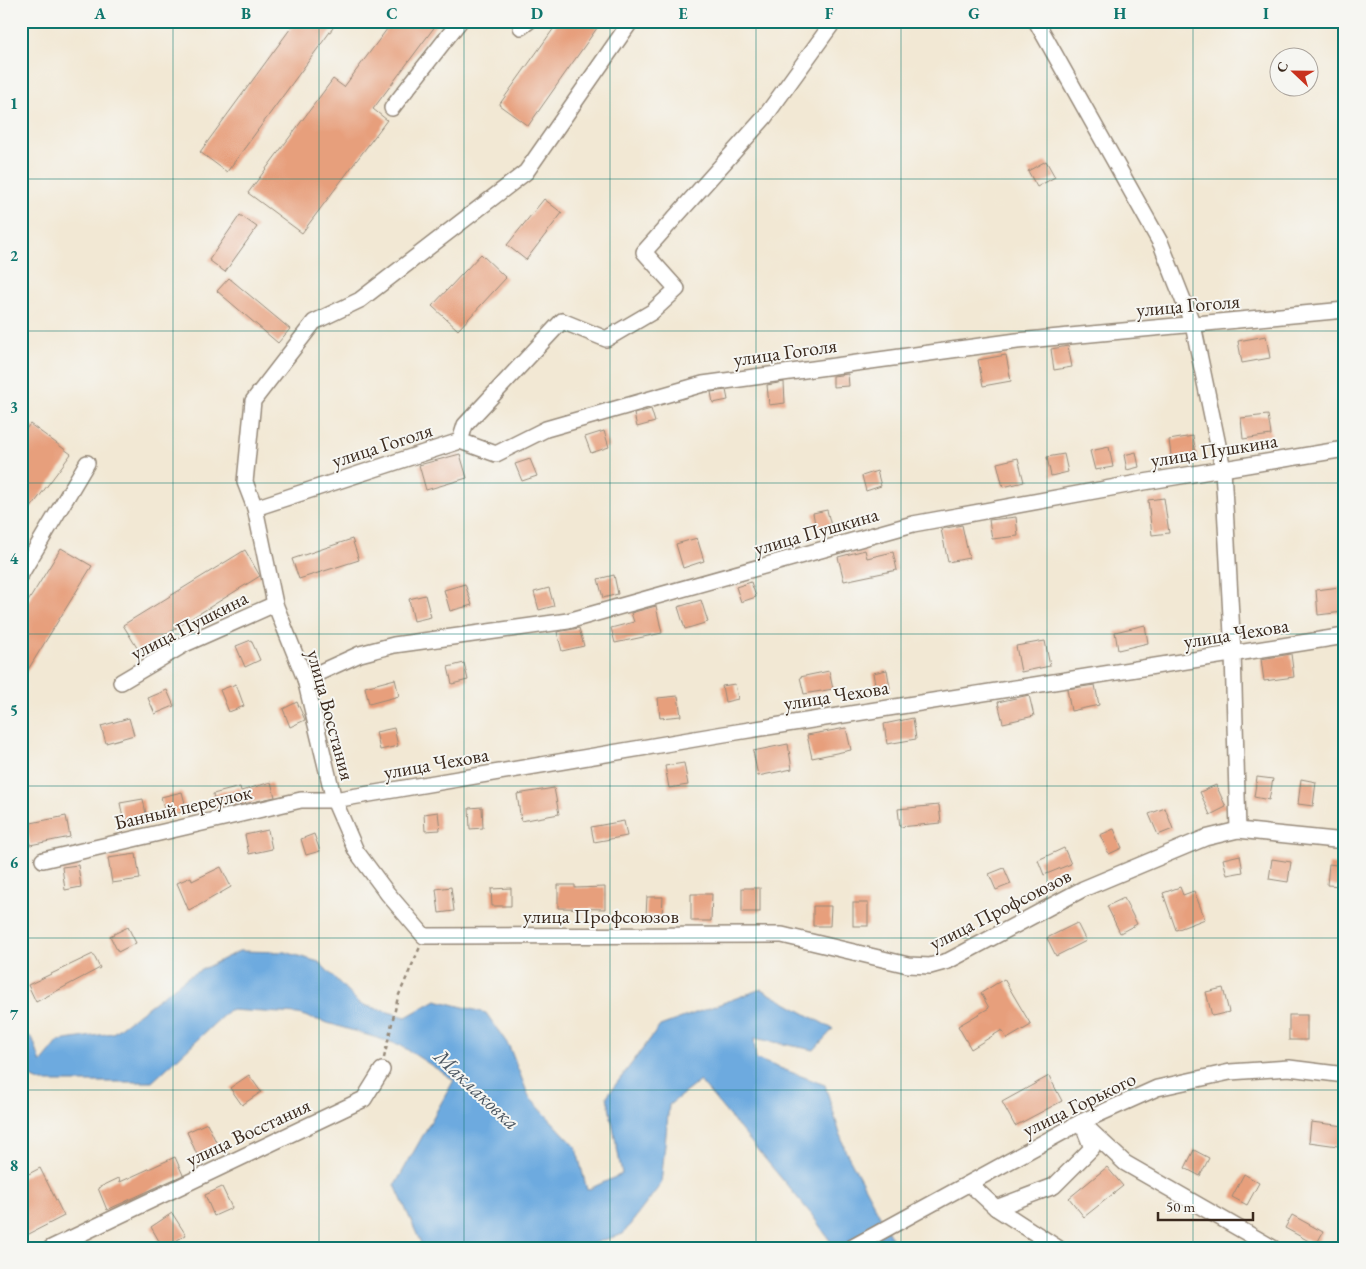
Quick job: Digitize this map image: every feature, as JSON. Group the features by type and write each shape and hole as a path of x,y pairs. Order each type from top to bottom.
{"street":[{"path":"392,108 460,21"},
{"name":"улица Восстания","path":"424,936 388,894 356,851 334,800 305,679 275,604 255,508 245,482 253,402 314,322 360,300 526,172 631,21"},
{"path":"460,441 465,425 562,321 606,338 652,312 677,289 644,252 764,118 834,21"},
{"path":"1036,21 1161,244 1193,325 1223,469 1233,653 1238,830"},
{"name":"улица Гоголя","path":"255,508 460,441 496,454 546,429 703,384 1017,341 1345,310"},
{"name":"улица Пушкина","path":"305,679 360,654 394,645 568,621 913,524 1138,483 1345,449"},
{"path":"21,574 87,463"},
{"name":"улица Пушкина","path":"121,682 185,644 275,604"},
{"name":"улица Чехова","path":"334,800 724,734 1345,636"},
{"name":"Банный переулок","path":"43,860 301,800 334,800"},
{"name":"улица Профсоюзов","path":"424,936 782,935 908,966 930,966 948,961 1084,890 1205,838 1238,830 1345,841"},
{"name":"улица Горького","path":"851,1248 1081,1122 1157,1088 1230,1072 1289,1068 1345,1075"},
{"name":"улица Восстания","path":"51,1248 364,1099 382,1070"},
{"path":"996,1208 1054,1186 1092,1148 1081,1122"},
{"path":"1081,1122 1125,1163 1273,1248"},
{"path":"970,1184 996,1208 1058,1248"}],"path":[{"path":"382,1070 398,997 424,936"}],"water":[{"name":"Маклаковка","path":"239,951 285,952 319,962 360,1004 406,1017 436,1000 486,1013 509,1046 529,1097 576,1147 587,1190 622,1174 607,1096 660,1026 761,989 833,1029 814,1050 754,1038 756,1059 825,1085 845,1150 897,1248 835,1248 812,1215 700,1081 669,1105 661,1184 623,1234 579,1248 423,1248 395,1185 454,1080 400,1045 298,1014 229,1010 152,1082 42,1082 21,1073 21,1030 33,1039 41,1063 59,1041 113,1033 189,976"}],"building":[{"path":"296,21 338,21 227,172 200,152"},
{"path":"393,21 439,21 373,109 387,120 302,233 248,193 333,79 344,87"},
{"path":"559,21 602,21 528,126 499,105"},
{"path":"1046,161 1055,177 1037,187 1028,171"},
{"path":"544,199 562,213 526,260 507,245"},
{"path":"240,215 257,227 225,272 209,260"},
{"path":"481,254 506,278 458,330 432,306"},
{"path":"229,278 290,329 278,343 217,291"},
{"path":"1266,336 1270,358 1242,363 1238,341"},
{"path":"1068,346 1072,367 1054,370 1051,349"},
{"path":"1006,355 1011,381 983,386 978,360"},
{"path":"848,374 849,386 833,387 833,376"},
{"path":"784,382 785,403 769,405 767,385"},
{"path":"726,390 728,400 713,403 711,392"},
{"path":"651,409 655,422 637,427 634,414"},
{"path":"1268,415 1271,435 1243,439 1241,418"},
{"path":"30,424 71,454 21,521 21,435"},
{"path":"604,431 609,447 591,453 585,437"},
{"path":"1193,436 1197,458 1172,462 1169,440"},
{"path":"1109,447 1113,467 1095,470 1090,451"},
{"path":"1136,452 1139,467 1127,470 1124,455"},
{"path":"460,454 467,478 426,490 419,465"},
{"path":"1064,454 1068,472 1051,476 1047,457"},
{"path":"1018,458 1024,482 1003,487 997,463"},
{"path":"530,459 537,476 522,481 515,464"},
{"path":"877,471 881,486 866,491 862,476"},
{"path":"1164,498 1169,533 1152,535 1148,500"},
{"path":"827,510 831,526 816,529 813,513"},
{"path":"1016,517 1018,536 992,539 989,520"},
{"path":"962,525 969,558 948,562 941,529"},
{"path":"697,538 704,561 683,568 676,544"},
{"path":"352,539 359,560 299,579 292,559"},
{"path":"61,548 92,566 21,681 21,613"},
{"path":"245,550 260,576 139,651 123,625"},
{"path":"865,550 867,558 893,552 897,570 844,581 838,557"},
{"path":"614,575 618,594 603,598 598,579"},
{"path":"751,582 756,597 741,602 736,587"},
{"path":"465,584 472,605 450,611 444,590"},
{"path":"1340,587 1343,612 1318,615 1316,590"},
{"path":"549,588 554,606 539,610 534,592"},
{"path":"425,595 431,617 414,621 409,599"},
{"path":"701,600 708,622 685,629 678,607"},
{"path":"656,606 662,633 615,643 611,628 634,622 631,613"},
{"path":"1145,625 1148,643 1118,650 1115,632"},
{"path":"579,628 584,646 562,651 557,632"},
{"path":"251,640 260,660 245,667 236,646"},
{"path":"1045,641 1050,666 1021,672 1016,646"},
{"path":"1291,654 1294,677 1264,681 1261,659"},
{"path":"464,663 468,680 452,684 448,667"},
{"path":"887,670 890,688 876,690 873,673"},
{"path":"829,671 833,689 804,694 800,677"},
{"path":"395,679 399,696 369,704 365,687"},
{"path":"236,684 244,706 229,712 220,690"},
{"path":"735,684 738,699 725,702 722,686"},
{"path":"1095,685 1099,705 1071,711 1067,689"},
{"path":"167,690 174,706 155,714 148,698"},
{"path":"1029,695 1034,716 1003,723 998,702"},
{"path":"678,696 681,716 660,718 658,698"},
{"path":"297,702 305,720 290,727 283,709"},
{"path":"129,718 134,735 106,743 101,726"},
{"path":"913,718 916,739 887,744 884,724"},
{"path":"394,728 398,746 380,750 376,732"},
{"path":"846,728 851,750 812,758 807,735"},
{"path":"788,744 792,769 758,776 753,751"},
{"path":"684,763 688,785 669,788 665,766"},
{"path":"1257,777 1273,779 1269,800 1254,797"},
{"path":"1301,779 1316,782 1313,806 1298,804"},
{"path":"271,782 275,797 216,810 213,794 240,787 241,791"},
{"path":"1216,785 1226,807 1210,815 1200,792"},
{"path":"554,788 559,814 521,821 517,794"},
{"path":"182,792 187,811 166,816 161,797"},
{"path":"143,799 147,819 124,823 120,803"},
{"path":"939,805 941,823 900,827 898,809"},
{"path":"482,807 483,828 470,829 469,808"},
{"path":"1165,808 1173,829 1158,835 1149,814"},
{"path":"438,812 440,830 425,831 424,814"},
{"path":"66,816 70,837 30,845 26,824"},
{"path":"624,821 627,836 594,842 591,827"},
{"path":"1114,829 1122,848 1109,854 1100,835"},
{"path":"268,830 272,849 249,854 245,835"},
{"path":"314,834 320,851 306,855 301,839"},
{"path":"1064,848 1071,864 1044,875 1038,860"},
{"path":"136,854 140,879 112,883 108,858"},
{"path":"1240,855 1243,872 1227,875 1223,859"},
{"path":"1272,859 1291,862 1288,882 1269,879"},
{"path":"1329,864 1344,866 1342,886 1327,885"},
{"path":"78,865 81,887 65,890 62,867"},
{"path":"221,867 231,887 189,911 177,883 191,877 192,881"},
{"path":"1004,868 1011,884 996,890 989,874"},
{"path":"558,885 575,885 575,888 605,887 605,909 558,908"},
{"path":"451,887 454,911 439,913 436,889"},
{"path":"1180,887 1183,895 1194,891 1205,919 1176,930 1163,893"},
{"path":"511,888 511,906 492,906 491,889"},
{"path":"742,888 760,888 760,912 742,912"},
{"path":"691,894 712,894 711,921 691,921"},
{"path":"647,897 663,897 662,915 646,915"},
{"path":"1124,898 1137,924 1120,933 1107,906"},
{"path":"853,903 868,903 868,926 853,926"},
{"path":"813,906 831,906 830,926 813,926"},
{"path":"1077,923 1086,941 1056,956 1047,938"},
{"path":"128,927 136,943 118,952 110,936"},
{"path":"93,954 100,968 36,1002 28,985"},
{"path":"1004,979 1031,1025 1007,1039 1002,1030 971,1049 958,1026 989,1008 981,993"},
{"path":"1223,988 1229,1012 1212,1016 1206,992"},
{"path":"1289,1015 1307,1015 1307,1040 1289,1040"},
{"path":"249,1075 261,1092 242,1105 230,1088"},
{"path":"1049,1076 1062,1101 1015,1126 1002,1102"},
{"path":"1311,1122 1345,1126 1345,1147 1309,1142"},
{"path":"207,1123 219,1148 198,1157 187,1132"},
{"path":"1194,1150 1209,1158 1200,1176 1185,1168"},
{"path":"175,1157 183,1175 107,1210 98,1188 119,1178 120,1182"},
{"path":"1107,1167 1123,1186 1084,1217 1069,1198"},
{"path":"40,1168 64,1216 27,1235 21,1224 21,1178"},
{"path":"1244,1174 1259,1183 1247,1205 1232,1197"},
{"path":"222,1187 232,1208 214,1216 205,1195"},
{"path":"172,1213 186,1235 163,1248 151,1227"},
{"path":"1292,1215 1323,1232 1316,1245 1285,1228"}]}
